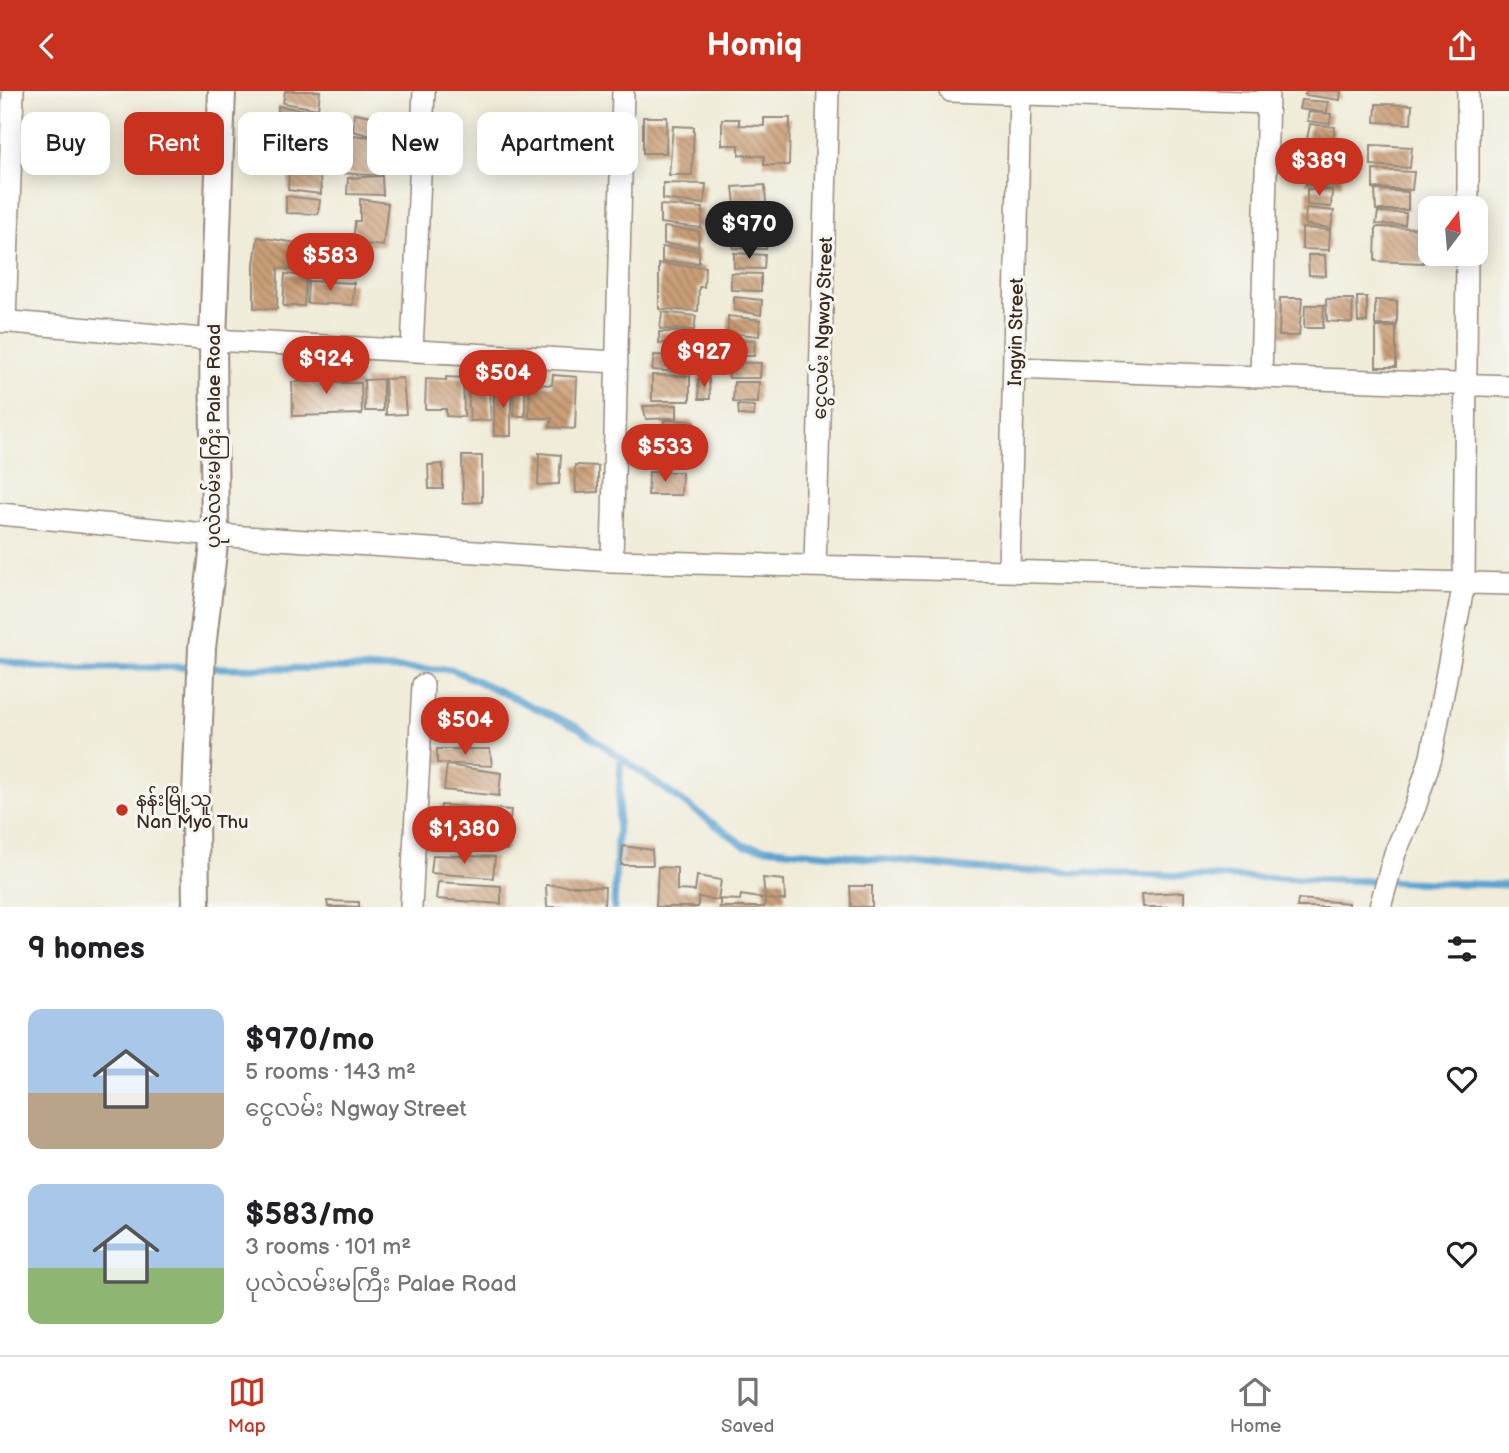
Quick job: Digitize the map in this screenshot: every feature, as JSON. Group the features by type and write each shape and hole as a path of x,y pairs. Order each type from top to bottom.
{"street":[{"path":"13,91 2,322 214,341 617,362"},
{"name":"ပုလဲလမ်းမကြီး Palae Road","path":"196,907 195,820 202,648 215,535 214,341 222,91"},
{"path":"412,350 424,91"},
{"path":"611,561 623,91"},
{"name":"ငွေလမ်း Ngway Street","path":"815,566 828,91"},
{"path":"951,91 1267,97 1261,377"},
{"path":"1468,91 1468,196"},
{"name":"Ingyin Street","path":"1009,571 1020,94"},
{"path":"1380,907 1395,853 1415,807 1431,757 1464,583 1467,266"},
{"path":"1014,369 1509,386"},
{"path":"0,514 215,535 611,561 1509,585"},
{"path":"411,907 423,685"}],"building":[{"path":"285,91 320,91 318,109 283,103"},
{"path":"1306,91 1341,91 1340,100 1305,95"},
{"path":"1301,100 1328,102 1327,113 1299,109"},
{"path":"1376,104 1412,105 1411,124 1375,122"},
{"path":"278,106 317,112 278,112"},
{"path":"1309,112 1331,114 1330,124 1307,121"},
{"path":"354,113 367,115 367,135 353,131"},
{"path":"643,117 667,117 666,153 643,153"},
{"path":"764,118 790,118 789,165 764,165 764,156 739,155 739,145 722,145 722,119 739,119 739,125 764,126"},
{"path":"1310,124 1335,127 1332,146 1307,139"},
{"path":"673,126 694,127 692,175 669,175"},
{"path":"354,135 367,136 367,175 353,174"},
{"path":"1371,145 1412,147 1410,168 1371,165"},
{"path":"1302,148 1329,150 1329,162 1310,162 1342,164 1342,185 1306,183 1307,161 1301,161"},
{"path":"1373,170 1414,172 1412,190 1373,188"},
{"path":"289,175 320,175 321,194 288,190"},
{"path":"382,176 383,195 347,194 348,178"},
{"path":"663,183 706,184 704,204 663,199"},
{"path":"765,185 766,203 735,204 733,187"},
{"path":"1307,189 1332,190 1331,207 1307,205"},
{"path":"1375,190 1408,192 1408,210 1376,210"},
{"path":"286,196 320,200 318,214 286,213"},
{"path":"360,199 388,203 383,246 353,243 355,221 360,221"},
{"path":"660,205 703,208 701,228 660,223"},
{"path":"1306,208 1334,211 1331,228 1305,225"},
{"path":"733,210 772,211 771,226 735,226"},
{"path":"1378,212 1406,213 1405,225 1376,224"},
{"path":"664,227 699,231 698,247 664,244"},
{"path":"1376,227 1418,228 1418,263 1375,261"},
{"path":"1302,228 1330,230 1329,250 1302,249"},
{"path":"735,230 768,231 766,249 733,248"},
{"path":"258,237 311,245 307,272 278,268 277,309 254,308 254,264"},
{"path":"662,247 699,250 699,263 662,262"},
{"path":"734,253 765,255 764,269 734,268"},
{"path":"1308,255 1325,255 1326,276 1309,275"},
{"path":"659,264 705,267 704,287 699,287 698,311 659,309"},
{"path":"731,273 761,274 761,291 731,290"},
{"path":"285,274 306,276 304,306 283,306"},
{"path":"308,281 354,283 353,305 307,303"},
{"path":"734,297 762,300 761,315 734,310"},
{"path":"1357,297 1367,297 1367,322 1358,322"},
{"path":"1280,298 1302,298 1299,336 1279,336"},
{"path":"1326,299 1353,299 1352,323 1327,321"},
{"path":"1375,300 1397,301 1397,325 1375,325"},
{"path":"1305,305 1324,305 1323,328 1304,328"},
{"path":"662,312 696,316 694,330 660,329"},
{"path":"728,316 760,320 759,336 728,333"},
{"path":"1376,327 1396,327 1396,367 1376,367"},
{"path":"659,332 693,332 692,343 659,343"},
{"path":"729,339 755,340 754,356 730,356"},
{"path":"654,355 693,357 691,373 652,370"},
{"path":"727,362 761,363 760,378 729,378"},
{"path":"335,370 335,383 361,383 362,414 293,416 292,382 313,381 312,371"},
{"path":"488,373 491,420 470,421 467,374"},
{"path":"553,375 577,377 575,429 550,427 552,418 529,418 530,384 552,385"},
{"path":"652,375 690,376 690,401 652,401"},
{"path":"446,377 463,378 464,417 446,416 446,409 425,409 426,379 446,380"},
{"path":"403,378 406,414 386,415 385,379"},
{"path":"383,379 383,411 365,411 364,380"},
{"path":"698,379 709,379 710,399 699,399"},
{"path":"734,382 759,382 758,403 733,402"},
{"path":"511,384 511,436 494,436 494,385"},
{"path":"513,390 525,390 525,416 514,416"},
{"path":"677,405 677,418 646,419 643,406"},
{"path":"738,405 754,406 754,416 739,415"},
{"path":"664,420 694,421 694,435 664,434"},
{"path":"539,453 561,455 559,484 538,485"},
{"path":"462,456 482,456 482,502 463,503"},
{"path":"443,464 443,489 429,489 428,465"},
{"path":"575,465 598,466 598,492 576,493"},
{"path":"649,472 682,472 681,495 648,495"},
{"path":"455,706 504,709 504,726 455,721"},
{"path":"437,749 490,749 492,766 437,763"},
{"path":"447,765 501,773 499,796 444,790"},
{"path":"441,805 511,810 507,850 439,846"},
{"path":"623,846 652,850 653,865 621,865"},
{"path":"433,855 495,857 493,878 431,873"},
{"path":"658,867 677,868 677,890 695,891 697,876 721,880 718,900 698,897 698,907 656,907"},
{"path":"763,878 784,880 785,900 765,899"},
{"path":"438,882 501,886 501,904 436,899"},
{"path":"546,885 605,887 604,907 547,907"},
{"path":"850,886 872,886 872,907 851,907"},
{"path":"1184,892 1184,907 1143,907 1142,894"},
{"path":"741,895 765,899 764,907 720,907 720,899 740,900"},
{"path":"1298,899 1348,903 1348,907 1297,907"},
{"path":"327,901 359,902 359,907 328,907"}],"waterway":[{"path":"0,660 39,667 195,667"},
{"path":"207,668 451,669 579,728 745,846 986,870 1509,885"},
{"path":"614,907 621,758"}],"place":[{"name":"နန်းမြို့သူ Nan Myo Thu","path":"122,810"}]}
